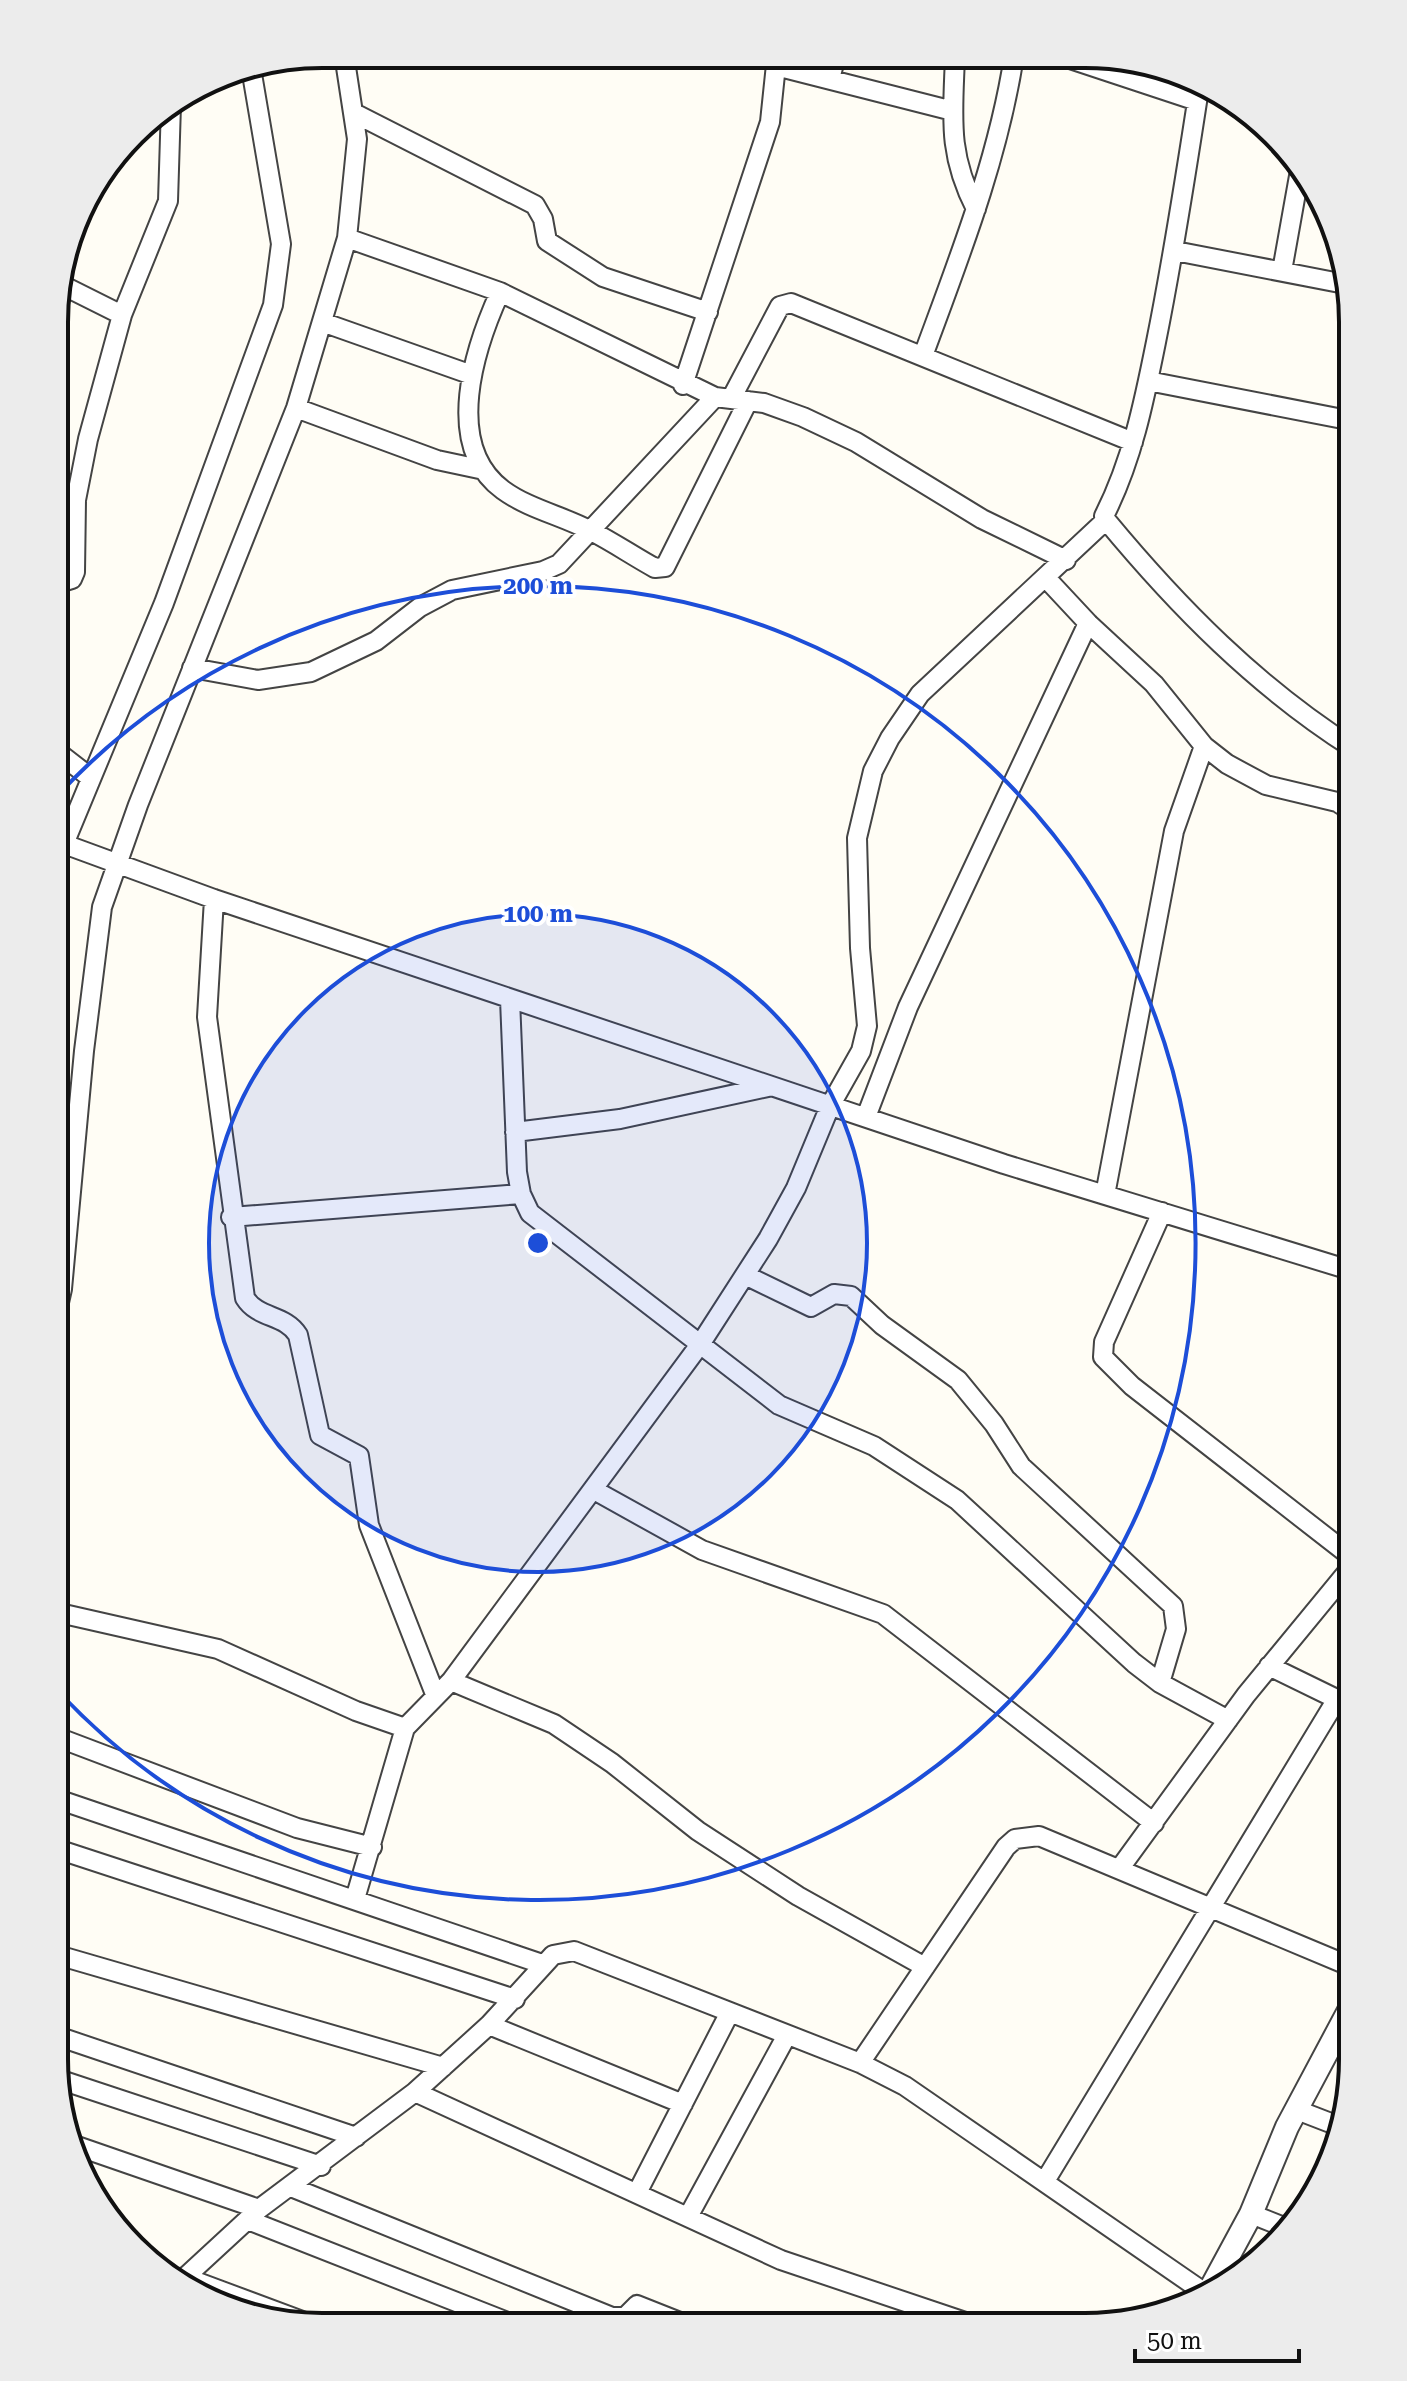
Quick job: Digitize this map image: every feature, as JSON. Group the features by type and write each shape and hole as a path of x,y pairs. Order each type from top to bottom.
{"street":[{"path":"68,1223 102,907 192,668 296,408 347,238 355,180 356,114 347,68"},
{"path":"683,385 770,122 775,68"},
{"path":"797,68 953,111"},
{"path":"830,79 833,68"},
{"path":"955,68 954,153 960,178 976,209"},
{"path":"923,356 976,209 997,139 1012,68"},
{"path":"1111,70 1198,95 1175,251 1148,381 1125,476 1104,516 1156,580 1211,636 1270,688 1339,738"},
{"path":"68,831 164,603 273,305 281,244 253,78"},
{"path":"356,114 535,205 543,219 547,241 592,272 708,312"},
{"path":"68,580 75,572 76,500 122,315 168,201 171,119"},
{"path":"1282,271 1298,184"},
{"path":"347,238 500,292 683,385 803,417 856,442 982,519 1066,560"},
{"path":"1175,251 1335,282"},
{"path":"70,289 122,315"},
{"path":"500,292 484,328 472,375 472,439 484,470 503,489 590,530 655,568 663,569 731,399 780,306 791,303 1133,442"},
{"path":"322,322 472,375"},
{"path":"1148,381 1339,418"},
{"path":"192,668 258,680 311,672 376,641 420,607 452,590 543,571 559,564 590,530 731,399"},
{"path":"296,408 437,460 484,470"},
{"path":"355,1899 405,1728 451,1681 701,1343 796,1188 830,1106 861,1051 867,1026 860,948 857,838 873,771 890,738 920,694 1106,520"},
{"path":"1046,578 1088,623 1154,684 1204,746 1227,764 1266,785 1339,803"},
{"path":"866,1117 908,1007 1088,623"},
{"path":"1105,1195 1174,831 1204,746"},
{"path":"68,760 91,778"},
{"path":"68,852 118,862 214,899 830,1106 1338,1267"},
{"path":"214,899 207,1017 231,1217 245,1298 257,1312 293,1327 298,1335 320,1435 359,1456 369,1525 435,1694"},
{"path":"510,999 515,1132 521,1194 530,1213 779,1405 874,1446 957,1500 1110,1643 1160,1683 1228,1720"},
{"path":"515,1132 620,1119 770,1086"},
{"path":"68,1135 76,1136"},
{"path":"231,1217 521,1194"},
{"path":"1162,1212 1108,1333 1103,1357 1132,1386 1338,1547"},
{"path":"745,1275 811,1307 839,1292 851,1296 882,1325 965,1386 1021,1466 1173,1606 1176,1629 1160,1683"},
{"path":"594,1490 702,1550 883,1614 1154,1823"},
{"path":"1120,1868 1269,1666 1338,1583"},
{"path":"68,1615 218,1649 356,1711 405,1728"},
{"path":"1269,1666 1338,1700"},
{"path":"451,1681 554,1724 612,1763 698,1831 798,1896 925,1967"},
{"path":"1045,2181 1211,1906 1338,1713"},
{"path":"68,1741 297,1828 372,1847"},
{"path":"68,1803 542,1964"},
{"path":"860,2063 1006,1847 1015,1839 1039,1836 1338,1961"},
{"path":"68,1853 515,1999"},
{"path":"188,2274 254,2214 415,2092 515,1999 542,1964 553,1955 574,1951 860,2063 905,2086 1045,2181 1209,2281"},
{"path":"68,1958 443,2067"},
{"path":"637,2193 730,2012"},
{"path":"489,2025 683,2104"},
{"path":"1219,2274 1338,2032"},
{"path":"689,2215 787,2035"},
{"path":"68,2040 356,2137"},
{"path":"70,2083 321,2166"},
{"path":"415,2092 689,2215 781,2260 938,2313"},
{"path":"1297,2110 1330,2123"},
{"path":"85,2149 254,2214 487,2313"},
{"path":"291,2187 602,2313"},
{"path":"1251,2214 1277,2224"},
{"path":"629,2313 637,2305 657,2313"}]}
